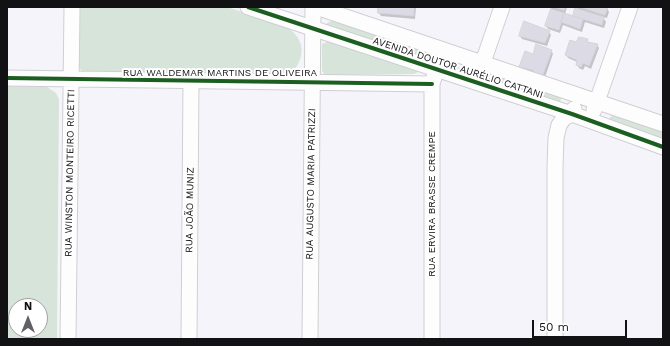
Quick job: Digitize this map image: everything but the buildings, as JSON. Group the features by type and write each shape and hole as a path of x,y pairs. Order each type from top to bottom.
{"street":[{"name":"RUA WINSTON MONTEIRO RICETTI","path":"68,339 72,7"},
{"name":"AVENIDA DOUTOR AURÉLIO CATTANI","path":"248,7 572,114 590,122 663,147"},
{"name":"AVENIDA DOUTOR AURÉLIO CATTANI","path":"315,7 483,62 663,124"},
{"name":"RUA AUGUSTO MARIA PATRIZZI","path":"310,339 312,29 315,7"},
{"path":"476,83 502,7"},
{"path":"590,122 630,7"},
{"name":"RUA ERVIRA BRASSE CREMPE","path":"432,339 432,84 436,69"},
{"name":"RUA WALDEMAR MARTINS DE OLIVEIRA","path":"7,78 432,84"},
{"name":"RUA JOÃO MUNIZ","path":"189,339 191,81"},
{"path":"555,339 554,167 556,138 559,125 564,118 572,114 580,95"}],"shaded area":[{"path":"77,7 227,7 285,26 297,37 302,50 301,56 295,70 289,76 85,73 77,65"},
{"path":"333,20 443,57 444,60 440,64 327,27 327,23"},
{"path":"329,41 417,70 417,73 325,75 322,71 322,44"},
{"path":"502,78 560,95 560,104 499,84 499,81"},
{"path":"7,86 47,87 56,93 59,99 57,339 7,339"},
{"path":"613,114 663,130 663,141 609,122 609,119"}],"cycle path":[{"path":"248,7 572,114 663,147"},
{"path":"7,78 432,84"}]}
